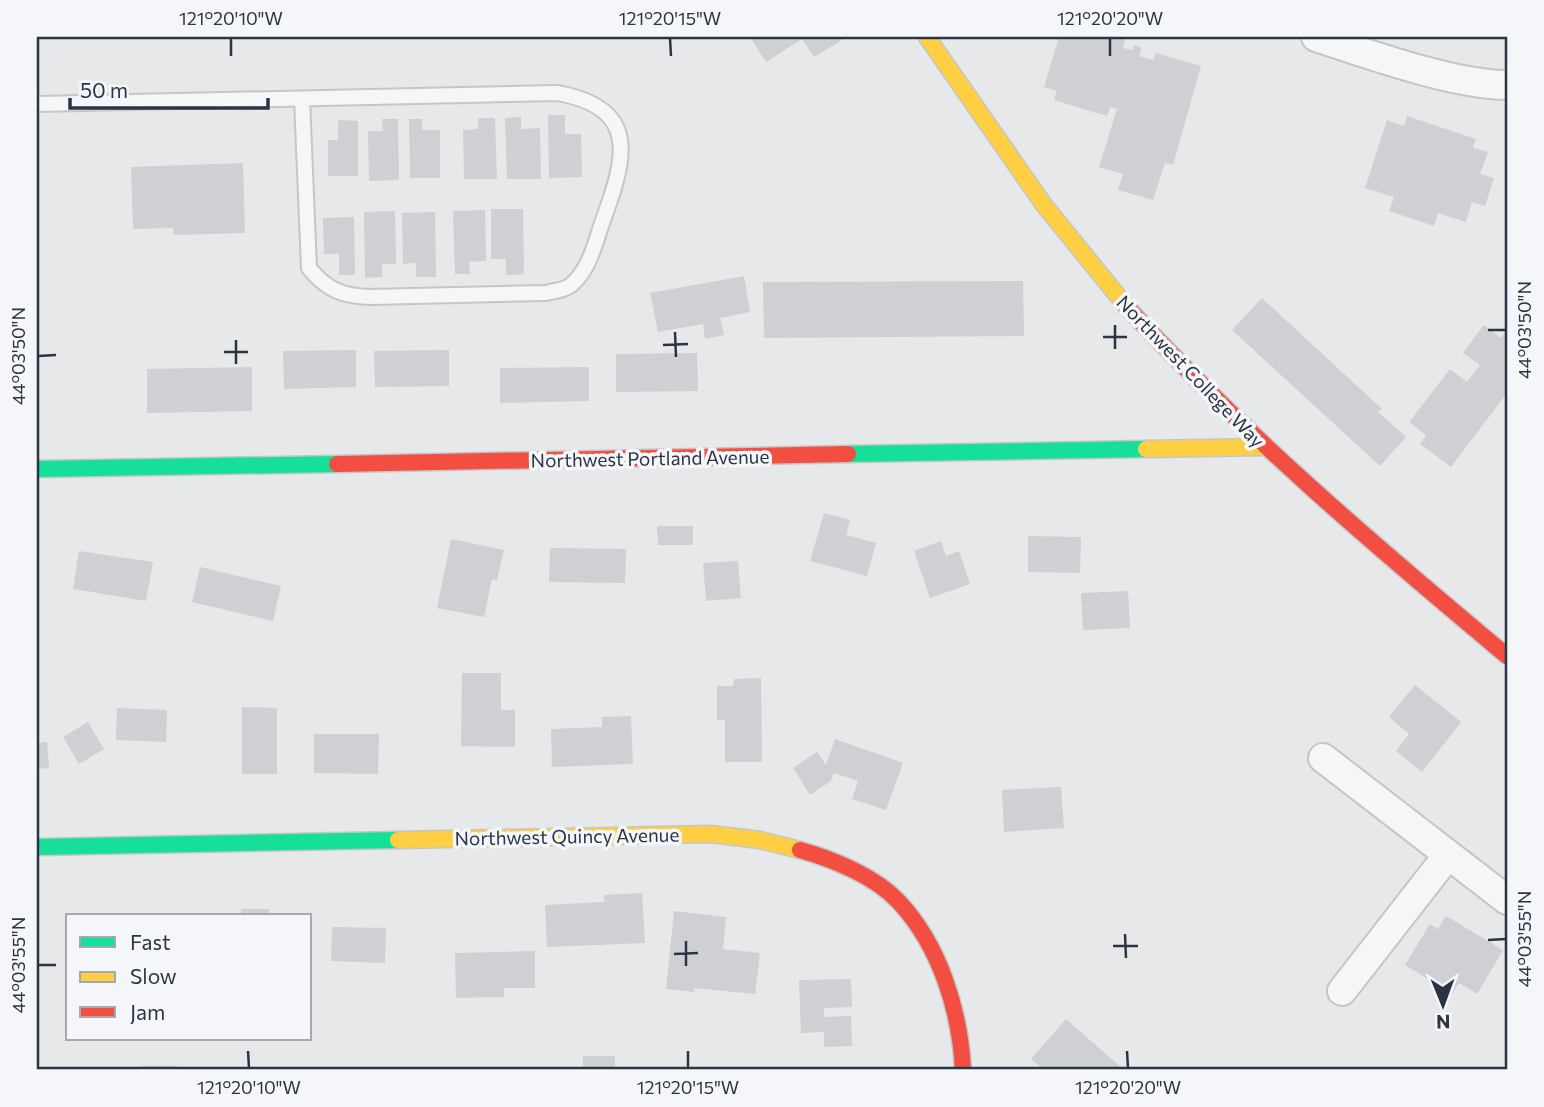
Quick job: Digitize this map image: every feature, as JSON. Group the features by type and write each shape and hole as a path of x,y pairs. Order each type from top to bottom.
{"street":[{"name":"Northwest College Way","path":"927,37 1017,172 1122,301 1263,447 1507,656"},
{"path":"1316,37 1398,62 1490,85 1507,85"},
{"name":"Northwest Portland Avenue","path":"37,470 1263,447"},
{"path":"1323,758 1507,900"},
{"name":"Northwest Quincy Avenue","path":"37,847 711,834 762,839 841,865 898,901 935,954 953,1001 963,1070"},
{"path":"1342,992 1448,855"}],"lane":[{"path":"37,104 557,93 584,98 603,109 618,131 622,149 618,177 588,264 570,287 546,293 370,297 347,296 323,286 309,268 302,99"}],"building":[{"path":"750,37 847,37 814,57 802,39 766,62"},
{"path":"1059,37 1117,37 1125,39 1123,48 1133,50 1134,45 1142,48 1139,56 1153,60 1156,53 1201,66 1173,165 1165,163 1153,200 1118,190 1123,174 1099,167 1117,109 1110,107 1107,116 1054,100 1057,91 1044,87"},
{"path":"548,115 565,115 565,134 581,134 582,177 549,178"},
{"path":"1407,116 1476,139 1473,148 1488,152 1480,174 1494,178 1485,206 1472,202 1466,222 1438,213 1434,226 1389,211 1394,197 1365,188 1387,120 1404,126"},
{"path":"521,117 521,129 540,128 541,179 507,179 505,118"},
{"path":"478,118 495,118 497,179 464,179 463,130 478,129"},
{"path":"382,119 398,119 399,180 369,181 368,131 383,131"},
{"path":"409,119 422,119 422,130 440,130 440,178 410,178"},
{"path":"338,120 358,121 358,176 328,176 328,140 338,140"},
{"path":"243,163 245,233 174,235 173,228 133,229 131,167"},
{"path":"491,209 523,209 524,274 506,275 506,259 491,259"},
{"path":"485,210 486,261 469,262 470,274 455,274 453,211"},
{"path":"395,211 396,264 382,264 382,277 365,278 364,212"},
{"path":"435,212 436,277 416,277 416,263 403,264 402,213"},
{"path":"354,217 355,275 339,275 339,254 324,254 323,218"},
{"path":"744,276 750,312 720,318 724,335 705,339 703,324 658,332 650,293"},
{"path":"1023,281 1024,336 764,338 763,282"},
{"path":"1262,298 1382,409 1378,412 1406,437 1380,466 1232,330"},
{"path":"1484,325 1501,338 1507,329 1507,393 1451,467 1420,444 1426,435 1409,422 1450,369 1467,382 1480,365 1463,353"},
{"path":"356,350 356,387 284,389 283,351"},
{"path":"449,350 449,386 375,387 374,351"},
{"path":"697,353 698,391 616,392 616,354"},
{"path":"252,367 252,411 147,413 147,369"},
{"path":"589,367 589,401 500,403 500,368"},
{"path":"824,513 850,520 846,535 876,543 867,576 810,561"},
{"path":"657,526 693,526 693,545 658,545"},
{"path":"1028,536 1081,537 1080,573 1028,572"},
{"path":"451,539 504,550 497,580 492,579 484,617 437,608"},
{"path":"941,541 946,556 959,551 970,584 930,598 914,551"},
{"path":"550,548 626,549 625,583 549,582"},
{"path":"79,551 153,562 146,601 73,589"},
{"path":"738,561 741,598 706,601 703,563"},
{"path":"200,567 281,586 273,621 192,602"},
{"path":"1128,591 1130,628 1083,630 1081,593"},
{"path":"462,673 501,673 501,710 515,710 515,747 461,746"},
{"path":"761,678 762,762 725,762 725,720 717,720 717,686 733,686 734,679"},
{"path":"1415,685 1461,722 1422,772 1396,751 1409,734 1389,717"},
{"path":"242,707 277,708 277,774 242,774"},
{"path":"117,708 167,710 166,742 116,740"},
{"path":"631,716 633,764 552,767 551,729 602,727 602,717"},
{"path":"88,722 104,749 79,764 63,737"},
{"path":"314,734 379,734 378,774 314,773"},
{"path":"835,739 903,763 886,810 852,799 858,781 834,773 831,781 810,795 793,768 817,752 826,765"},
{"path":"47,742 49,768 37,769 37,743"},
{"path":"1061,787 1064,828 1004,832 1002,790"},
{"path":"642,893 645,943 547,947 545,905 604,902 604,895"},
{"path":"241,909 269,909 269,914 242,914"},
{"path":"674,911 726,917 723,949 760,953 755,994 694,988 694,992 666,989"},
{"path":"1446,916 1503,950 1477,994 1459,983 1452,994 1405,965 1430,924 1438,929"},
{"path":"332,927 386,928 385,963 331,961"},
{"path":"535,951 535,988 504,988 504,997 456,998 455,953"},
{"path":"851,979 852,1007 824,1008 824,1017 851,1016 852,1046 824,1047 824,1032 801,1033 799,980"},
{"path":"1066,1019 1124,1070 1044,1070 1031,1059"},
{"path":"583,1056 615,1056 615,1070 583,1070"},
{"path":"141,1066 178,1066 178,1070 141,1070"}],"traffic: fast":[{"path":"848,454 1146,449"},
{"path":"37,469 337,464"},
{"path":"37,847 398,840"}],"traffic: slow":[{"path":"927,37 1044,205 1126,306"},
{"path":"1146,449 1263,447"},
{"path":"398,840 711,834 760,840 800,850"}],"traffic: jam":[{"path":"1126,306 1216,399 1310,487 1507,656"},
{"path":"337,464 848,454"},
{"path":"800,850 866,876 899,902 913,919 926,939 945,980 958,1025 963,1070"}]}
